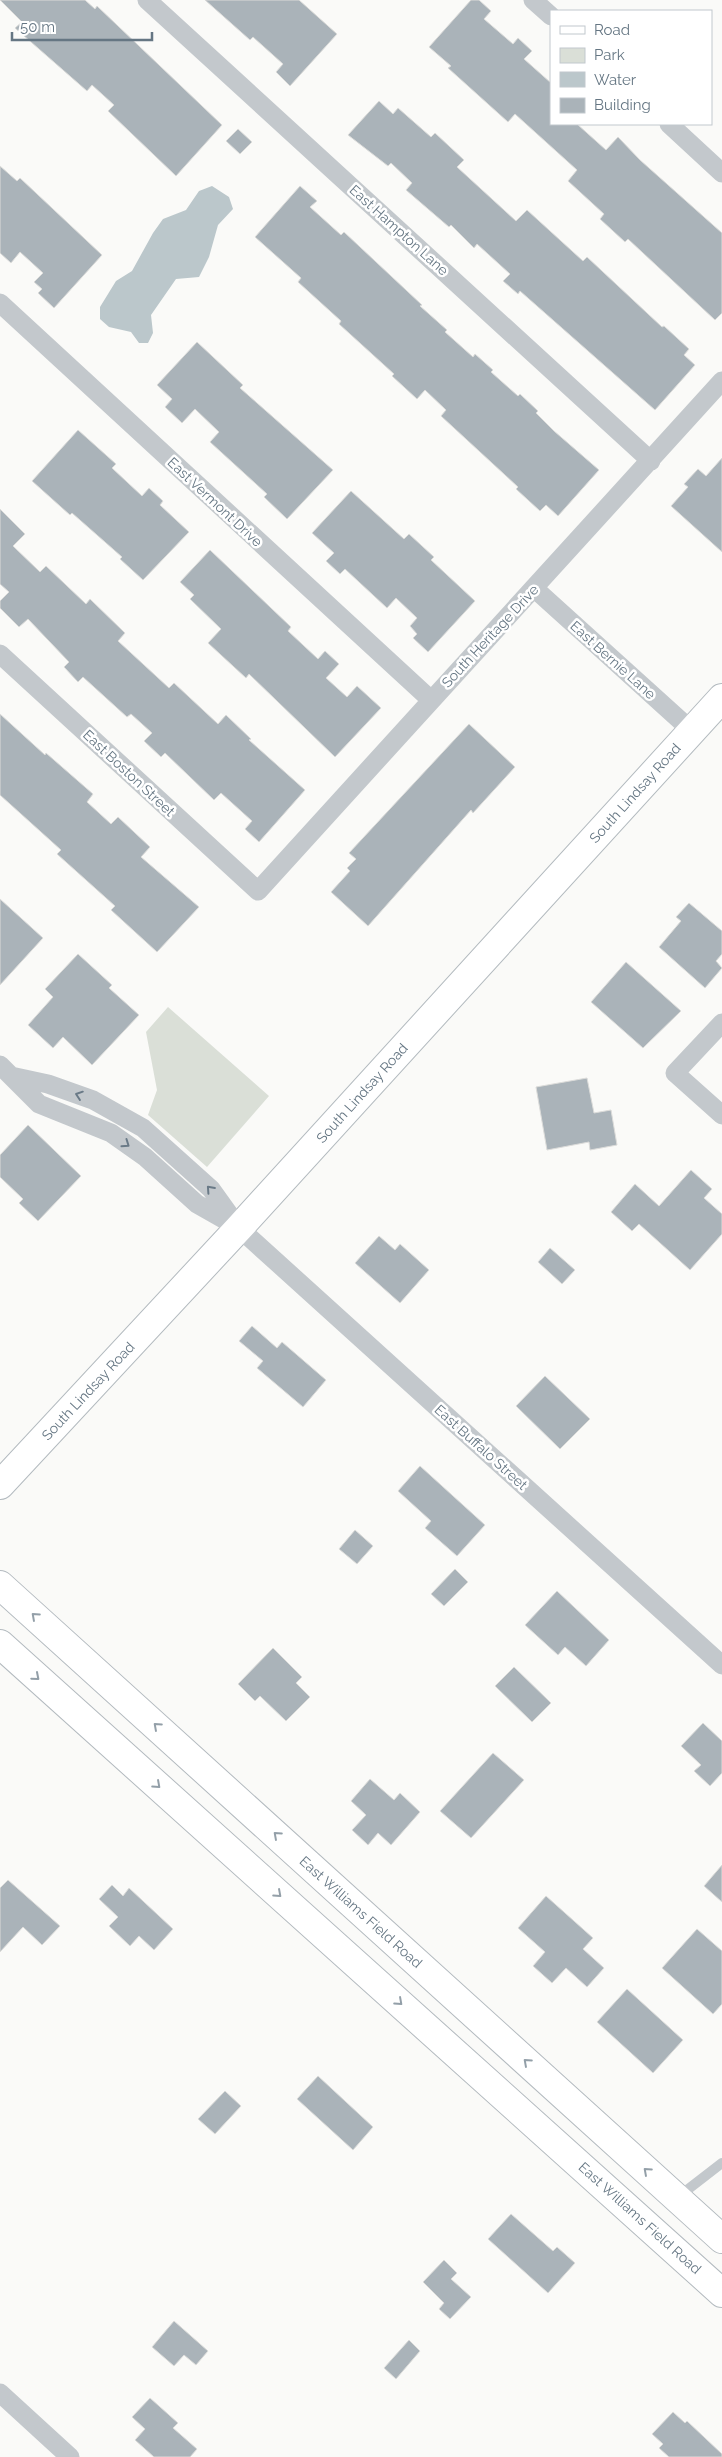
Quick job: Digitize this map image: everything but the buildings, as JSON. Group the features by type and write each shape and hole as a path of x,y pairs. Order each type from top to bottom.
{"main road":[{"name":"South Lindsay Road","path":"0,1485 239,1228 722,698"},
{"name":"East Williams Field Road","path":"0,1584 722,2239"},
{"name":"East Williams Field Road","path":"0,1644 722,2293"}],"street":[{"name":"East Hampton Lane","path":"147,0 651,461"},
{"path":"534,0 550,15"},
{"path":"670,125 722,173"},
{"name":"East Vermont Drive","path":"0,303 431,700"},
{"name":"South Heritage Drive","path":"258,891 431,700 535,589 722,381"},
{"name":"East Bernie Lane","path":"535,589 692,731"},
{"name":"East Boston Street","path":"0,654 258,891"},
{"path":"722,1023 675,1073 722,1115"},
{"name":"East Buffalo Street","path":"4,1076 39,1104 111,1133 144,1157 197,1204 239,1228 722,1665"},
{"path":"0,2393 70,2457"}],"lane":[{"path":"677,2198 722,2163"}],"green space":[{"path":"168,1007 269,1096 207,1167 148,1115 157,1090 146,1032"}],"water":[{"path":"212,186 229,197 233,209 218,225 209,257 199,277 176,279 151,315 153,333 148,343 139,343 131,332 109,327 100,319 100,307 116,281 132,271 163,219 186,210 199,191"}]}
